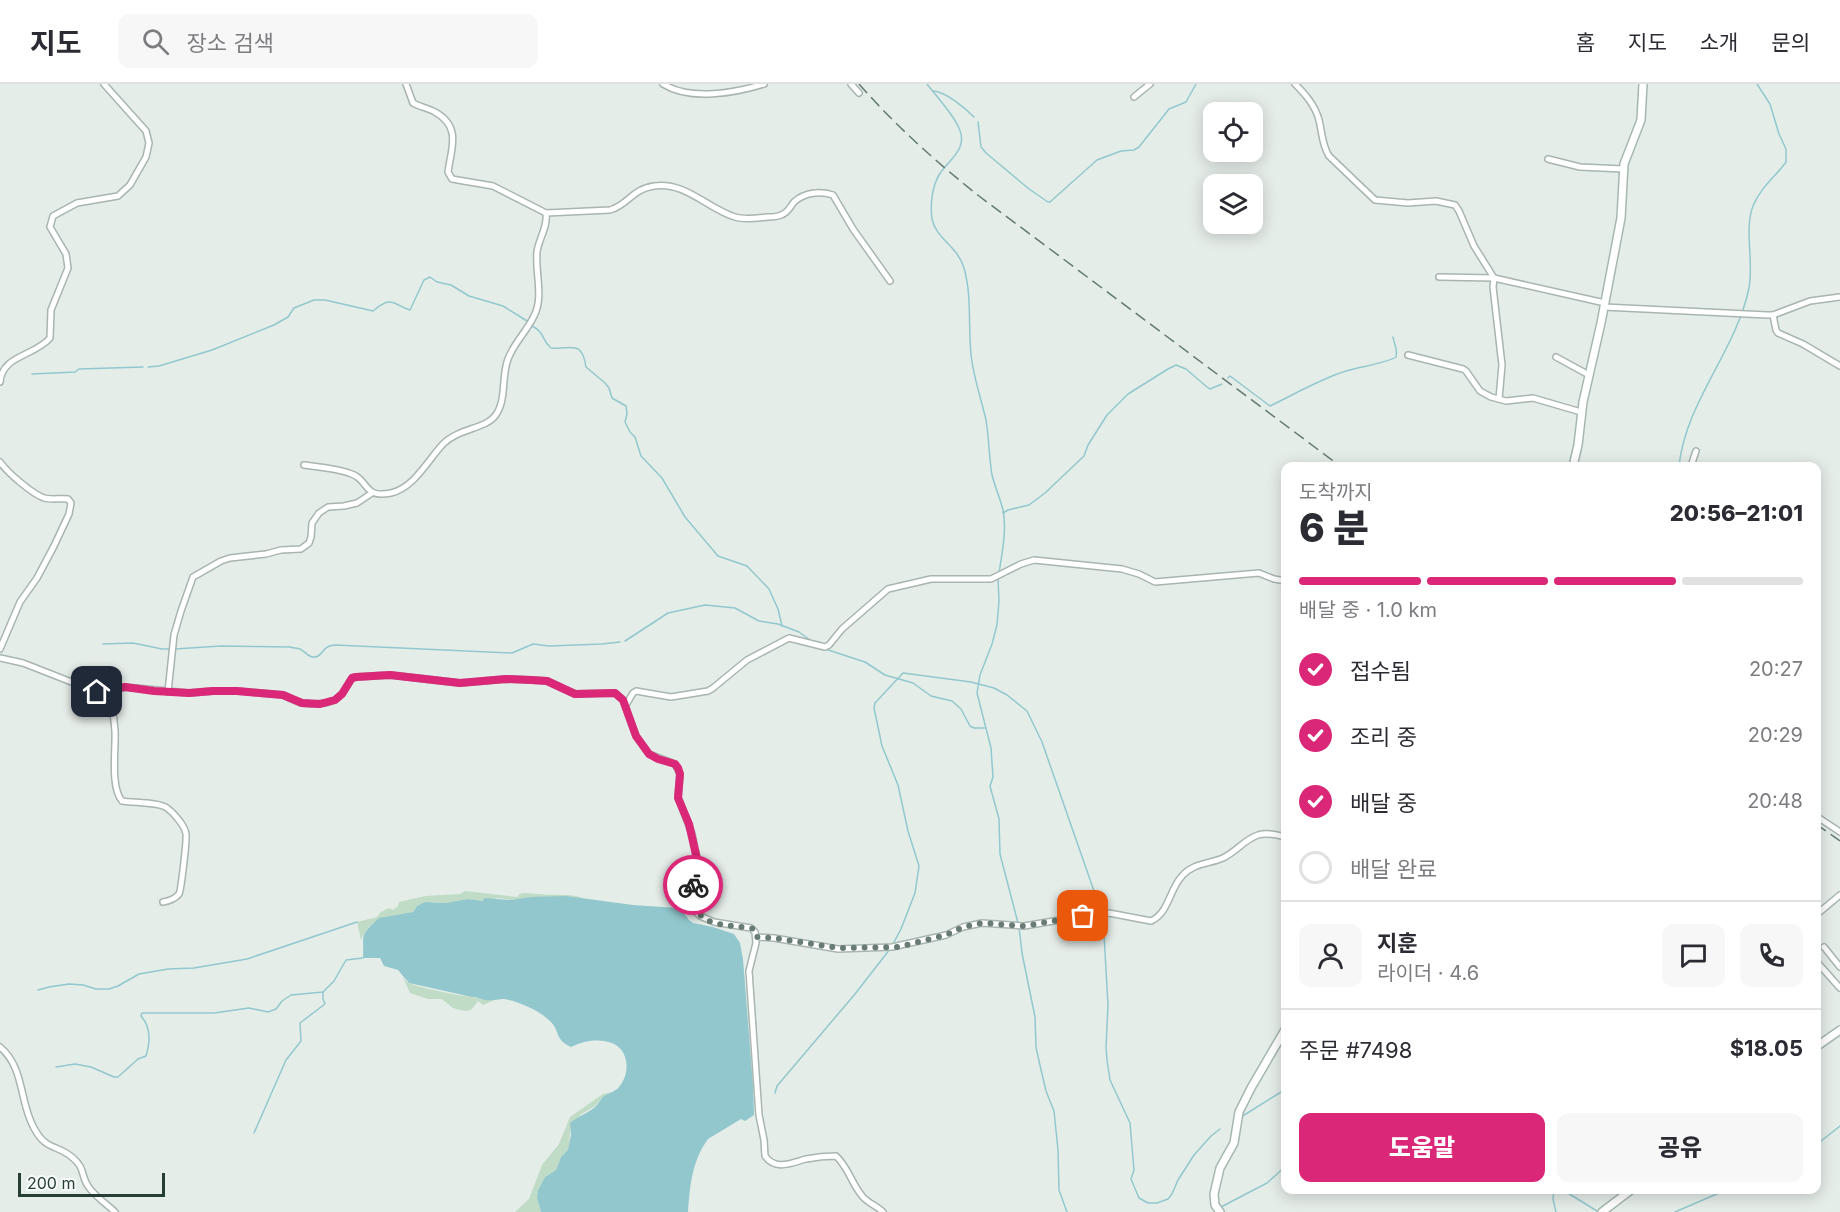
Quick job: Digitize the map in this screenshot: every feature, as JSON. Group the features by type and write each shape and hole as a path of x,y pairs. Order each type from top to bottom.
{"street":[{"path":"0,382 1,373 8,364 39,347 50,338 51,310 68,268 66,254 50,227 51,219 77,203 118,196 130,185 146,157 149,143 146,131 104,84"},
{"path":"406,84 413,103 442,116 451,129 453,143 448,172 452,179 494,186 546,213 610,210 616,208 636,191 659,185 686,191 732,216 745,218 780,216 801,198 820,192 827,193 833,195 848,222 890,281"},
{"path":"663,84 680,91 709,94 742,90 764,84"},
{"path":"851,84 859,93"},
{"path":"1134,97 1150,84"},
{"path":"1295,84 1314,107 1324,148 1335,163 1375,200 1408,203 1436,201 1455,206 1460,211 1471,240 1494,278 1493,287 1502,365 1499,399"},
{"path":"1574,462 1581,412 1621,218 1623,169 1641,120 1643,84"},
{"path":"1548,159 1580,167 1623,169"},
{"path":"168,692 174,635 193,577 230,558 301,549 309,543 312,523 319,513 328,507 357,503 372,494 389,494 401,488 414,478 453,435 488,422 497,414 507,360 536,312 539,281 537,251 545,229 546,213"},
{"path":"1439,277 1494,278 1604,305 1773,315 1810,301 1840,297"},
{"path":"1773,315 1778,333 1803,344 1840,366"},
{"path":"1408,355 1466,371 1480,391 1487,396 1510,401 1533,398 1581,412"},
{"path":"1556,357 1589,375"},
{"path":"1692,462 1696,451"},
{"path":"0,462 16,479 46,499 68,499 72,503 54,546 37,578 20,602 0,649"},
{"path":"304,465 353,474 362,480 372,494"},
{"path":"626,705 636,691 671,697 713,688 752,657 789,638 825,647 830,645 851,621 888,589 931,579 991,579 1021,564 1035,560 1122,569 1155,582 1259,573 1281,580"},
{"path":"0,658 23,663 91,691 102,692 125,687 189,693 237,691 283,695 302,703 320,704 335,700 342,694 352,678 390,675 460,683 515,679 547,681 575,694 615,693 619,695 626,705 636,736 649,754 675,764 680,774 678,798 689,824 699,868 693,887 693,903 696,912 714,922 751,928 756,937 749,971 759,1115 765,1156 780,1165 818,1157 836,1156 848,1169 863,1197 883,1212"},
{"path":"111,689 118,795 122,801 158,804 165,807 181,824 187,835 181,890 175,898 163,902"},
{"path":"1821,819 1840,832"},
{"path":"756,937 838,948 892,947 946,935 963,927 982,923 1024,926 1109,913 1151,921 1164,910 1180,877 1191,868 1226,857 1257,835 1268,833 1281,836"},
{"path":"1821,911 1840,895"},
{"path":"1824,948 1840,967"},
{"path":"1821,967 1840,988"},
{"path":"1821,1043 1840,1030"},
{"path":"1220,1212 1215,1205 1214,1194 1220,1168 1234,1143 1239,1112 1281,1037"},
{"path":"0,1047 14,1063 30,1121 40,1138 48,1146 75,1160 83,1169 89,1189 115,1212"},
{"path":"1602,1212 1626,1194"}],"green space":[{"path":"465,891 518,897 519,894 527,893 583,898 541,897 511,900 498,898 483,901 468,899 445,903 433,902 417,906 413,912 377,920 361,940 357,922 377,917 389,908 393,910 399,902 425,896 460,894"},
{"path":"403,976 409,983 426,988 497,999 483,1005 478,1001 472,1009 460,1010 453,1008 442,999 428,999 410,993"},
{"path":"612,1092 580,1115 570,1131 569,1150 561,1157 556,1170 545,1177 538,1190 537,1198 541,1212 515,1212 529,1199 542,1165 559,1144 570,1117 603,1094"}],"water":[{"path":"566,896 633,905 678,908 693,923 734,934 740,943 754,1115 745,1121 741,1119 708,1139 695,1165 688,1212 541,1212 537,1198 538,1190 545,1177 556,1170 561,1157 568,1150 571,1135 570,1123 591,1110 603,1097 616,1090 623,1082 626,1063 622,1051 612,1043 596,1040 571,1047 562,1041 551,1022 523,1005 504,999 485,1000 409,983 398,970 384,966 380,958 363,958 365,932 379,918 413,912 417,906 425,902 445,903 468,899 483,901 484,898 511,900"}],"waterway":[{"path":"927,84 953,117 961,135 956,154 935,185 931,214 934,226 957,253 964,268 969,300 972,362 986,420 992,475 1004,518 1004,542 999,573"},
{"path":"978,122 981,147 986,153 1029,189 1050,202 1097,160 1139,147 1169,109 1186,102 1196,84"},
{"path":"1680,462 1683,442 1691,420 1743,311 1750,278 1749,225 1753,206 1764,188 1786,162 1786,149 1770,104 1757,84"},
{"path":"933,91 949,97 974,117"},
{"path":"148,367 159,366 212,350 274,325 288,317 294,308 314,300 325,300 373,311 385,303 393,302 410,310 424,280 430,277 437,282 451,285 469,296 503,306 527,321"},
{"path":"532,326 539,331 551,348 574,348 582,352 586,367 605,383 612,398 626,406 625,422 635,437 641,456 662,478 685,517 718,556 747,566 769,589 778,609 782,626"},
{"path":"1228,378 1230,376 1270,406 1336,374 1396,357 1393,337"},
{"path":"1003,513 1029,505 1045,493 1084,456 1088,445 1107,415 1128,394 1168,369 1176,365 1186,369 1210,389 1222,384"},
{"path":"32,374 75,372 79,369 143,367"},
{"path":"998,578 997,625 980,675 977,693 991,748 993,777 990,786 999,819 1000,854 1018,923"},
{"path":"625,641 668,613 705,605 735,608 759,621 778,624 799,632 810,640"},
{"path":"175,649 221,646 290,647 300,649 313,657 335,645 512,653 533,644 549,646 620,642"},
{"path":"103,644 133,643 169,649"},
{"path":"825,649 865,662 885,675 913,683 931,696 952,701 961,709 970,726 985,728"},
{"path":"892,946 915,893 919,866 908,831 898,785 882,746 874,708 875,703 903,673 971,682 994,688 1027,711 1042,742 1101,911"},
{"path":"1103,917 1108,1005 1107,1060 1110,1080 1130,1123 1134,1170 1131,1179 1139,1198 1148,1203 1168,1199 1194,1155 1220,1129"},
{"path":"38,990 69,984 109,989 139,974 247,959 357,922"},
{"path":"1019,927 1035,1017 1036,1047 1046,1091 1054,1111 1059,1190 1067,1212"},
{"path":"775,1093 777,1086 890,949"},
{"path":"56,1067 75,1064 118,1077 138,1059 146,1056 149,1035 147,1025 141,1016 142,1013 214,1013 249,1008 268,1012 276,1009 291,995 323,992 334,981 346,960 363,958"},
{"path":"254,1133 286,1060 301,1041 300,1023 325,1004 323,992"},
{"path":"1241,1117 1281,1092"},
{"path":"1821,1141 1840,1126"},
{"path":"1221,1207 1267,1183 1281,1170"},
{"path":"1554,1194 1556,1212"},
{"path":"1569,1194 1597,1211"},
{"path":"1675,1212 1717,1194"}],"railway":[{"path":"859,84 916,143 979,196 1335,462"},
{"path":"1821,828 1840,841"}],"way so far":[{"path":"693,885 694,907 700,916 714,922 751,928 756,937 825,947 898,947 946,935 975,924 1024,926 1083,916"}],"route":[{"path":"97,692 125,687 189,693 226,690 283,695 302,703 320,704 335,700 342,694 352,678 390,675 452,683 506,679 547,681 575,694 615,693 626,705 632,728 649,754 675,764 678,768 680,774 678,798 696,847 699,868 693,885"}]}
